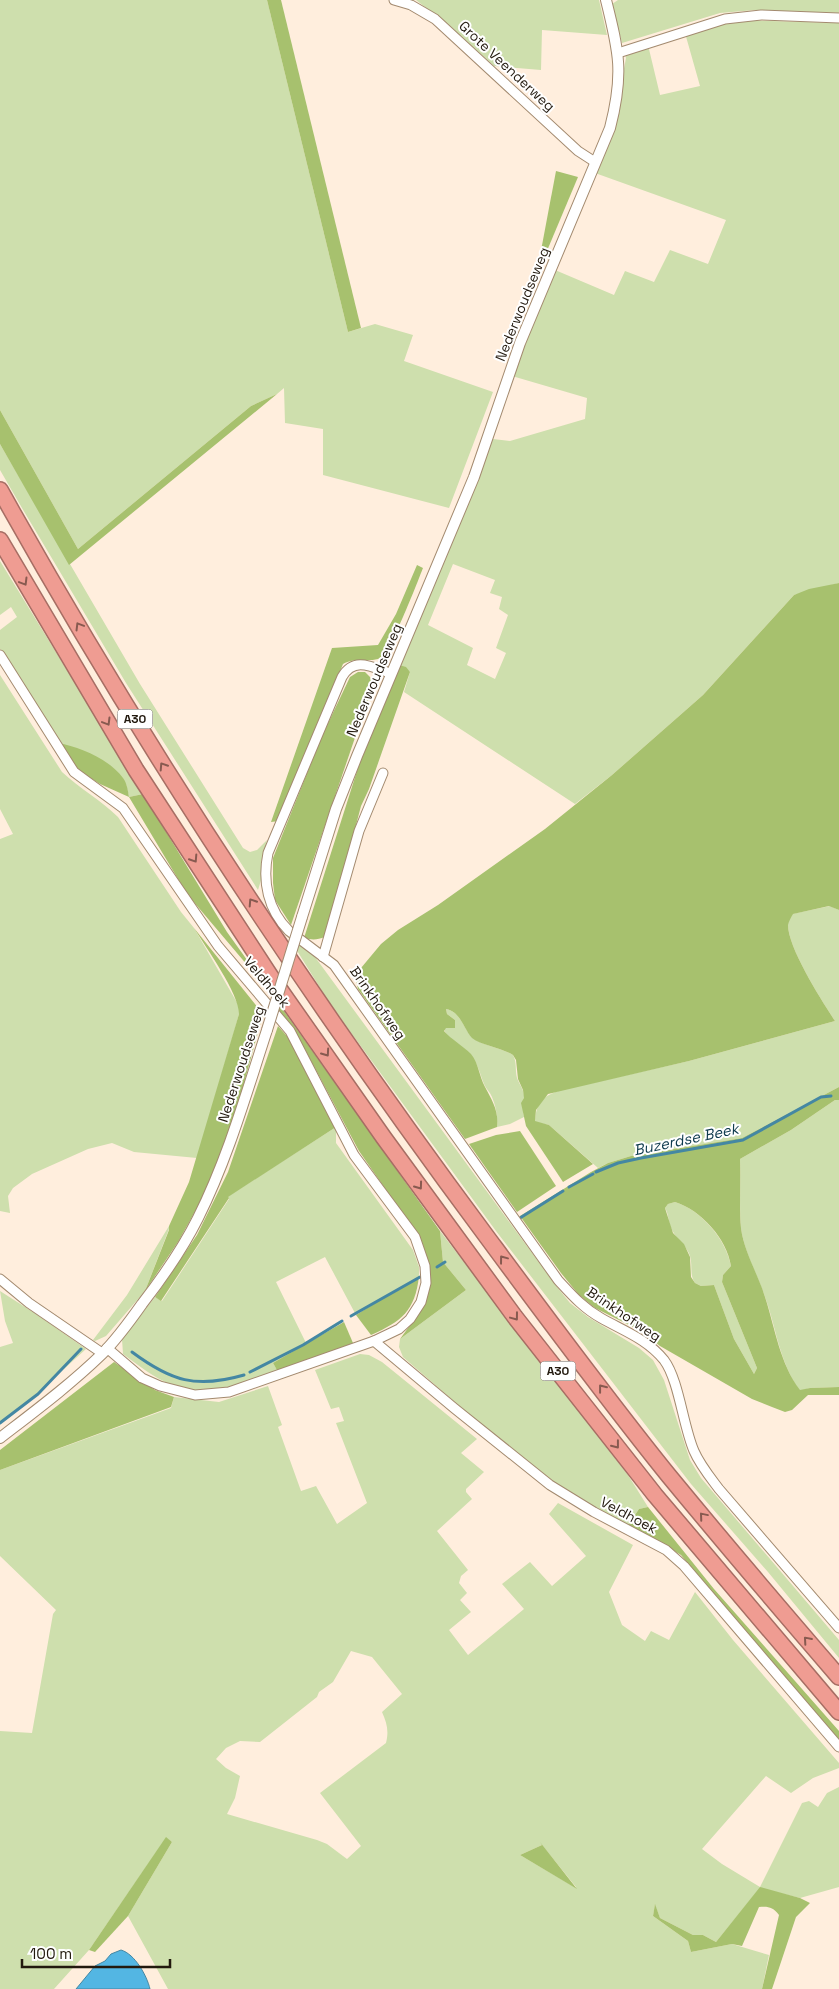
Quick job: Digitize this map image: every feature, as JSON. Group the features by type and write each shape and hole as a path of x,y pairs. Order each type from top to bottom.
{"highway":[{"name":"A30","path":"0,490 39,561 158,758 278,942 405,1127 536,1303 667,1473 839,1677"},
{"name":"A30","path":"0,540 136,770 271,977 384,1138 515,1317 655,1494 839,1712"}],"street":[{"name":"Grote Veenderweg","path":"394,0 412,5 435,19 578,151 595,162"},
{"name":"Nederwoudseweg","path":"0,1438 57,1394 104,1351 151,1292 197,1220 231,1143 336,810 390,673 438,567 474,477 520,343 610,128 617,100 620,71 618,53 606,0"},
{"path":"618,53 725,19 761,15 839,18"},
{"name":"Veldhoek","path":"0,655 74,772 122,808 218,946 290,1031 354,1155 415,1237 425,1266 426,1283 421,1302 410,1319 399,1330 229,1392 195,1394 160,1386 142,1378 104,1351"},
{"name":"Brinkhofweg","path":"390,673 368,665 359,664 351,666 345,672 267,858 265,878 270,904 289,932 334,964 558,1280 578,1302 599,1317 632,1333 648,1344 665,1361 694,1451 704,1470 719,1490 839,1628"},
{"path":"324,956 359,831 383,773"},
{"path":"0,1279 28,1303 104,1351"},
{"name":"Veldhoek","path":"374,1340 454,1408 550,1485 594,1512 666,1550 684,1566 839,1747"}],"green space":[{"path":"0,0 267,0 348,332 375,324 413,335 404,361 493,392 449,508 323,475 323,429 285,423 284,388 277,394 251,406 78,549 0,410"},
{"path":"267,0 281,0 361,328 348,332"},
{"path":"416,0 599,0 607,35 542,30 541,70 494,66 448,25"},
{"path":"618,0 839,0 839,13 755,10 720,13 622,43 612,4"},
{"path":"737,20 839,23 839,583 794,595 703,695 612,775 575,804 404,692 410,672 399,665 498,415 493,439 510,441 585,419 587,398 512,376 542,296 555,270 614,295 625,271 654,282 670,250 708,264 726,220 595,173 613,126 626,58 625,54 648,45 660,95 700,86 685,33","holes":["453,564 495,580 490,593 502,597 499,609 508,615 496,648 506,653 495,679 467,665 473,648 428,625"]},
{"path":"556,171 578,177 536,277"},
{"path":"277,394 69,565 0,444 0,410 78,549 251,406"},
{"path":"0,444 140,684 243,848 250,852 257,850 267,840 261,863 262,877 258,890 126,683 0,470"},
{"path":"0,561 143,794 129,797 126,784 58,743 0,649 0,630 17,617 11,607 0,615"},
{"path":"417,565 423,568 403,618 383,655 374,660 352,661 343,664 279,821 271,822 332,648 378,645 396,614"},
{"path":"839,583 839,910 829,906 793,914 788,925 789,935 799,960 835,1021 689,1061 548,1094 536,1110 535,1121 549,1125 593,1164 563,1182 526,1126 521,1103 524,1098 523,1090 518,1079 516,1060 513,1055 480,1043 472,1038 455,1013 446,1009 447,1014 455,1020 455,1028 446,1028 444,1031 474,1058 497,1116 497,1127 465,1139 358,989 356,981 361,968 381,944 398,930 438,905 545,829 612,775 703,695 794,595 809,589"},
{"path":"399,665 406,667 410,672 369,789 361,806 329,928 325,937 319,939 304,938 364,749"},
{"path":"358,672 365,672 370,677 373,685 291,925 275,900 273,858 322,736 350,677"},
{"path":"0,675 62,772 118,817 181,912 194,928 239,1006 239,1014 197,1158 134,1152 112,1143 88,1149 32,1174 13,1188 8,1196 10,1213 0,1211 0,839 13,834 0,809"},
{"path":"58,743 85,751 110,765 124,780 129,797 100,784 81,772 68,760"},
{"path":"143,794 227,932 270,992 187,894 129,797"},
{"path":"830,906 839,910 839,1087 742,1138 631,1156 598,1168 549,1125 535,1122 537,1109 545,1097 561,1090 689,1061 835,1021 799,960 789,935 788,925 792,914"},
{"path":"194,928 263,1014 227,1145 207,1190 178,1242 145,1291 169,1226 189,1182 239,1014 238,1005 228,983"},
{"path":"292,938 315,957 570,1303 588,1317 639,1348 653,1360 664,1380 690,1460 701,1478 839,1640 839,1658 768,1572 691,1484 496,1231 327,999 291,941"},
{"path":"274,997 440,1231 443,1262 466,1290 400,1339 419,1313 427,1294 418,1236 359,1151 300,1040 271,1004"},
{"path":"446,1009 455,1013 476,1040 513,1055 517,1078 524,1093 524,1117 510,1124 497,1127 496,1108 479,1069 471,1055 452,1040 444,1029 455,1020 447,1014"},
{"path":"278,1026 293,1043 336,1127 228,1197 161,1301 155,1297 197,1235 228,1172"},
{"path":"839,1087 839,1100 835,1100 791,1130 740,1159 740,1220 743,1237 762,1288 788,1369 800,1390 839,1387 839,1395 808,1395 792,1410 785,1412 752,1399 660,1346 641,1331 595,1308 579,1295 561,1273 520,1216 608,1163 631,1156 742,1138","holes":["675,1202 685,1206 711,1227 729,1256 731,1266 723,1275 722,1282 757,1368 754,1374 734,1339 714,1285 701,1286 695,1283 691,1277 690,1257 684,1244 673,1233 665,1208 668,1204"]},
{"path":"835,1100 839,1100 839,1387 810,1388 800,1391 787,1368 768,1306 747,1253 741,1228 740,1159 791,1130"},
{"path":"336,1127 336,1143 413,1250 419,1267 419,1276 356,1315 325,1257 276,1282 307,1345 273,1363 278,1372 239,1386 199,1391 185,1389 159,1379 123,1354 122,1339 155,1297 162,1301 229,1199 227,1197"},
{"path":"520,1131 556,1186 517,1212 469,1144 496,1135"},
{"path":"675,1202 685,1206 703,1219 724,1246 731,1266 723,1275 722,1282 757,1368 754,1374 734,1339 714,1285 701,1286 693,1280 690,1256 687,1249 672,1230 665,1208 668,1204"},
{"path":"169,1226 145,1291 106,1336 95,1341 93,1340 127,1295"},
{"path":"440,1231 628,1475 648,1507 639,1509 627,1527 573,1497 464,1410 403,1357 399,1347 400,1339 466,1290 443,1262"},
{"path":"419,1276 414,1298 405,1313 391,1325 371,1335 356,1315"},
{"path":"0,1291 86,1349 34,1396 0,1423 0,1347 13,1343 5,1321"},
{"path":"344,1322 353,1343 278,1372 273,1363"},
{"path":"360,1354 369,1355 382,1362 477,1439 461,1453 484,1472 466,1489 466,1492 472,1499 437,1531 468,1570 461,1576 459,1583 467,1593 460,1600 471,1612 449,1630 468,1655 524,1609 502,1584 530,1562 552,1586 586,1556 549,1514 558,1503 633,1545 609,1592 622,1625 645,1641 651,1631 669,1640 695,1592 733,1640 839,1763 839,1768 813,1778 791,1793 766,1776 702,1849 722,1864 760,1887 802,1803 809,1801 818,1807 827,1793 839,1787 839,1887 800,1898 760,1888 716,1942 703,1935 693,1935 660,1918 655,1905 653,1916 688,1941 691,1952 732,1944 769,1955 762,1989 168,1989 128,1916 172,1842 166,1838 89,1950 54,1989 0,1989 0,1731 32,1733 53,1614 56,1610 0,1556 0,1470 171,1408 174,1397 219,1402 268,1386 282,1425 278,1427 301,1491 316,1486 337,1524 367,1503 336,1423 344,1421 339,1407 331,1409 315,1370","holes":["351,1651 372,1657 402,1694 382,1712 387,1727 386,1743 320,1793 361,1846 347,1859 327,1844 317,1840 227,1814 235,1798 240,1776 226,1768 216,1759 226,1748 240,1741 260,1742 317,1697 319,1692 333,1682","542,1845 576,1887 576,1888 520,1855"]},
{"path":"114,1362 155,1390 174,1397 171,1407 0,1470 0,1450"},
{"path":"648,1507 714,1589 839,1731 839,1742 782,1677 681,1555 627,1527 639,1509"},
{"path":"166,1837 172,1842 128,1916 95,1952 89,1950"},
{"path":"540,1842 577,1889 520,1855 542,1845"},
{"path":"760,1887 800,1898 810,1903 796,1917 772,1989 762,1989 779,1915 777,1912 768,1907 759,1907 742,1946 732,1944 691,1952 688,1941 653,1916 655,1904 660,1918 693,1935 703,1935 716,1942"}],"water":[{"path":"121,1950 131,1956 140,1966 150,1989 76,1989 95,1966 105,1961 111,1954"}],"waterway":[{"name":"Buzerdse Beek","path":"596,1172 618,1163 743,1140 821,1097 831,1096"},
{"name":"Buzerdse Beek","path":"569,1187 593,1174"},
{"name":"Buzerdse Beek","path":"520,1218 563,1191"},
{"name":"Buzerdse Beek","path":"437,1267 445,1262"},
{"name":"Buzerdse Beek","path":"351,1316 420,1277"},
{"name":"Buzerdse Beek","path":"250,1372 303,1345 342,1321"},
{"name":"Buzerdse Beek","path":"0,1423 38,1394 81,1349"},
{"name":"Buzerdse Beek","path":"132,1352 159,1370 185,1380 198,1382 212,1381 244,1375"}]}
